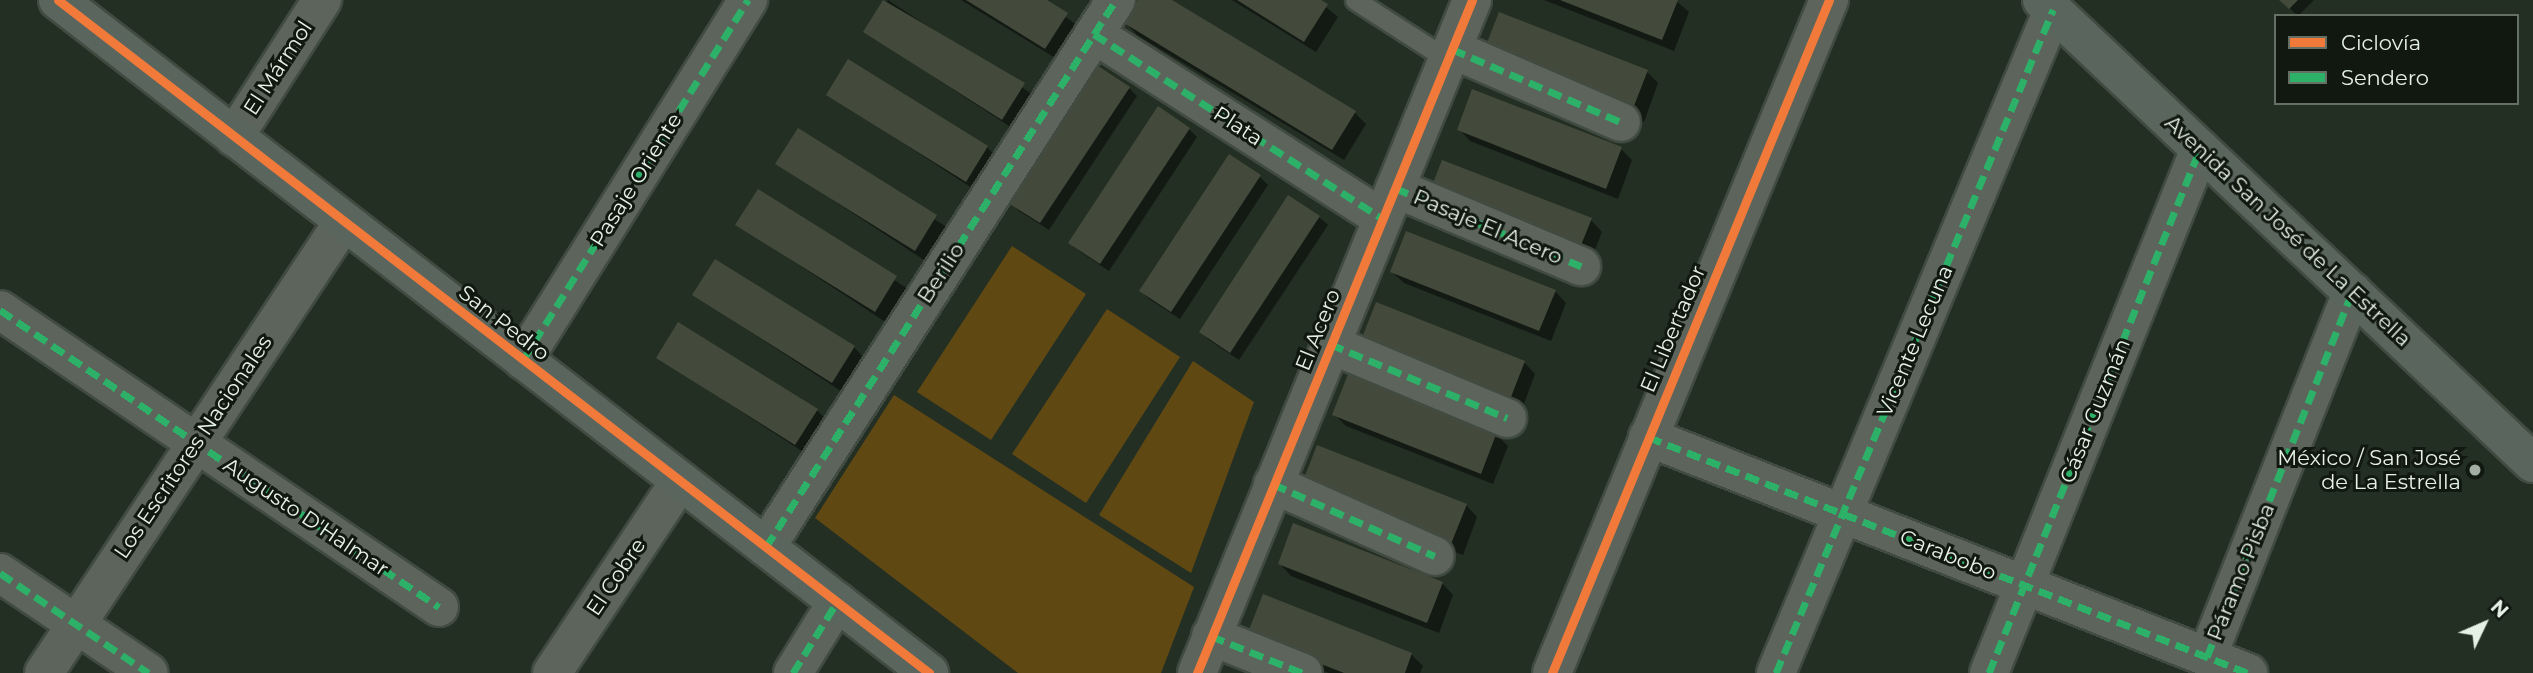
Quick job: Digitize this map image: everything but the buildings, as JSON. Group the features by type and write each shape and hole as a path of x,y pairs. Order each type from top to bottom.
{"street":[{"name":"San Pedro","path":"58,0 929,673"},
{"name":"El Mármol","path":"234,137 322,0"},
{"name":"Pasaje Oriente","path":"523,360 748,0"},
{"name":"Berilio","path":"766,547 1116,0"},
{"name":"El Acero","path":"1196,673 1472,0"},
{"name":"El Libertador","path":"1552,673 1829,0"},
{"name":"Avenida San José de La Estrella","path":"2047,5 2533,463"},
{"name":"Vicente Lecuna","path":"1776,673 1843,514 2047,5"},
{"name":"Plata","path":"1094,34 1388,203"},
{"path":"1449,54 1621,122"},
{"name":"Cásar Guzmán","path":"1989,673 2200,149"},
{"name":"Pasaje El Acero","path":"1388,203 1581,266"},
{"name":"Los Escritores Nacionales","path":"44,673 344,221"},
{"name":"Páramo Pisba","path":"2207,657 2352,292"},
{"name":"Augusto D'Halmar","path":"0,310 439,607"},
{"path":"1331,344 1507,418"},
{"name":"Carabobo","path":"1648,437 2248,673"},
{"name":"El Cobre","path":"552,673 680,481"},
{"path":"1273,484 1436,556"},
{"path":"0,573 149,673"},
{"path":"793,673 837,602"},
{"path":"1211,636 1303,673"}],"lane":[{"path":"1355,0 1449,54"}],"shaded area":[{"path":"1012,246 1086,294 991,440 917,392"},
{"path":"1107,309 1180,357 1086,503 1012,454"},
{"path":"1193,361 1254,402 1191,573 1099,515"},
{"path":"894,395 1194,587 1161,673 1018,673 815,518"}],"marked path":[{"path":"523,360 748,0"},
{"path":"766,547 1116,0"},
{"path":"1776,673 2053,10"},
{"path":"1094,34 1382,218"},
{"path":"1452,49 1621,122"},
{"path":"1989,673 2200,149"},
{"path":"1395,188 1581,266"},
{"path":"2207,657 2352,292"},
{"path":"0,310 439,607"},
{"path":"1330,344 1507,418"},
{"path":"1648,437 2248,673"},
{"path":"1273,484 1435,556"},
{"path":"0,573 149,673"},
{"path":"793,673 837,602"},
{"path":"1211,636 1303,673"}],"cycle path":[{"path":"58,0 929,673"},
{"path":"1197,673 1472,0"},
{"path":"1552,673 1829,0"}],"place":[{"name":"México / San José de La Estrella","path":"2475,470"}]}
